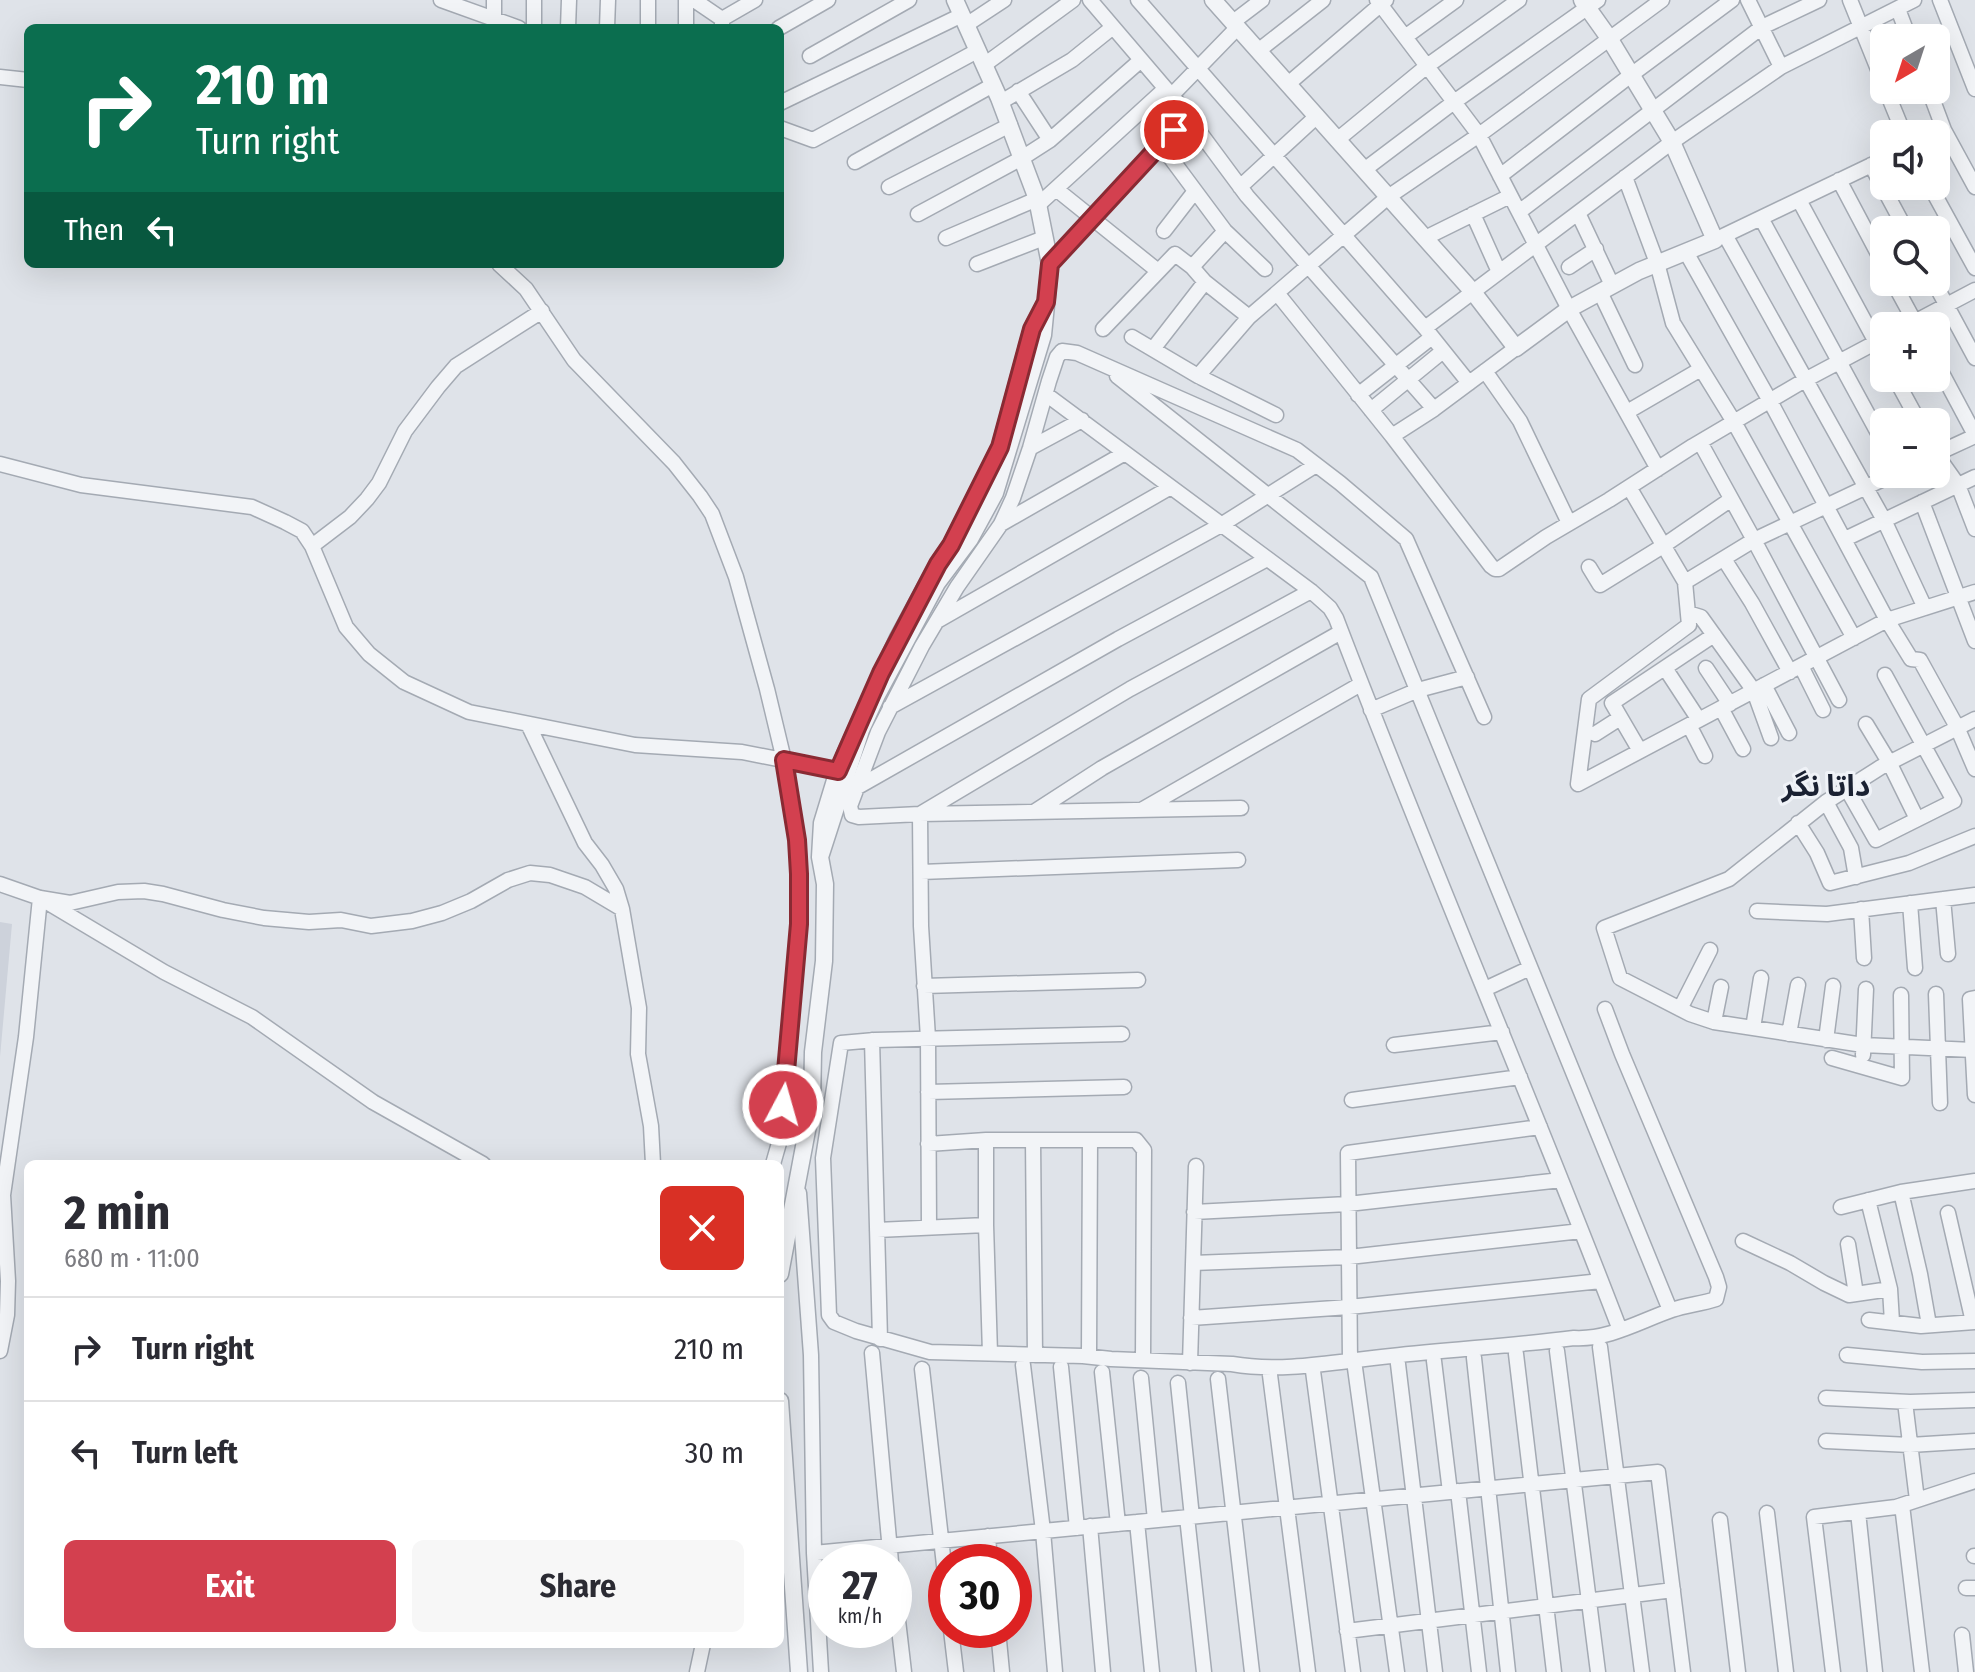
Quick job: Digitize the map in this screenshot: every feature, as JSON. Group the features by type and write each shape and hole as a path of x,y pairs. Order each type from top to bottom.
{"street":[{"path":"441,0 457,3 506,24"},
{"path":"494,0 494,20"},
{"path":"534,0 534,24"},
{"path":"568,24 569,0"},
{"path":"607,24 608,0"},
{"path":"648,0 648,24"},
{"path":"686,0 686,24"},
{"path":"694,0 722,24 755,0"},
{"path":"784,25 828,0"},
{"path":"810,56 909,0"},
{"path":"784,101 961,14 1004,0"},
{"path":"784,129 813,140 980,58 1073,0"},
{"path":"1090,0 1187,115 1240,187 1434,409"},
{"path":"1213,0 1473,292 1516,348"},
{"path":"946,238 1038,202 1056,189 1198,68 1235,25 1262,0"},
{"path":"1258,51 1323,0"},
{"path":"1405,37 1456,0"},
{"path":"1337,140 1427,66 1519,0"},
{"path":"1198,376 1249,317 1388,197 1479,135 1662,0"},
{"path":"1500,176 1732,0"},
{"path":"1748,0 1781,67"},
{"path":"1519,212 1762,27 1819,0"},
{"path":"1850,0 1870,48"},
{"path":"1358,395 1397,366 1428,332 1473,292 1672,142 1781,67 1914,0"},
{"path":"1940,0 1975,89"},
{"path":"1140,1 1469,383"},
{"path":"1288,84 1381,1 1479,135 1569,309 1658,469"},
{"path":"1364,170 1589,2 1672,142 1720,238 1884,520 1925,608"},
{"path":"1898,9 1904,24"},
{"path":"820,857 861,730 877,695 937,583 970,539 995,493 1043,335 1050,264 1038,202 1001,102 961,14"},
{"path":"1001,102 1072,60 1113,27"},
{"path":"918,214 1050,140 1141,60"},
{"path":"0,77 24,80"},
{"path":"855,162 993,85"},
{"path":"1018,91 1050,140"},
{"path":"1050,264 1187,115"},
{"path":"1240,187 1317,116"},
{"path":"889,187 1010,125"},
{"path":"1161,145 1225,231 1265,269"},
{"path":"1950,148 1975,187"},
{"path":"1392,436 1434,409 1569,309 1657,263 1720,238 1870,165"},
{"path":"1625,177 1657,263 1673,323 1734,422 1854,638"},
{"path":"1839,180 1870,239"},
{"path":"1056,189 1158,271"},
{"path":"1164,231 1195,191"},
{"path":"1425,238 1510,196"},
{"path":"1799,200 1870,323"},
{"path":"1938,200 1975,268"},
{"path":"1578,213 1596,249 1606,289 1635,365"},
{"path":"1473,214 1499,272"},
{"path":"1761,218 1870,418"},
{"path":"1192,267 1225,231"},
{"path":"977,264 1044,238"},
{"path":"1569,267 1596,249"},
{"path":"1686,252 1887,620 1911,659 1920,660 1957,727 1975,769"},
{"path":"1103,329 1175,254 1249,317"},
{"path":"503,268 526,289 574,360 674,463 700,496 712,514 736,577 784,760 799,856 799,924 779,1143 774,1160"},
{"path":"1153,349 1205,282"},
{"path":"1935,312 1975,290"},
{"path":"1277,293 1495,569 1700,442 1870,345"},
{"path":"1942,296 1975,358"},
{"path":"784,1253 812,1104 813,1052 824,961 825,884 820,857 822,823 838,771 881,673 1000,447 1032,329 1046,302"},
{"path":"312,546 350,517 367,499 379,483 405,431 456,366 542,311"},
{"path":"1132,337 1198,376 1276,415"},
{"path":"1241,808 852,815 850,806 856,788 890,707 936,622 1001,524 1013,498 1053,369 1062,351 1077,353 1101,363 1297,450 1406,539 1484,717"},
{"path":"1371,410 1443,351"},
{"path":"1101,363 1371,577 1670,1310"},
{"path":"1627,412 1701,369"},
{"path":"1485,371 1520,421 1569,523"},
{"path":"1950,388 1975,435 1950,447"},
{"path":"1047,395 1330,608 1620,1330"},
{"path":"1030,448 1082,420"},
{"path":"1700,442 1839,700"},
{"path":"1001,524 1125,453"},
{"path":"0,464 81,485 252,507 302,531 312,546 346,627 369,654 404,682 469,712 635,745 742,752 838,771"},
{"path":"890,707 1221,525 1316,465"},
{"path":"1950,474 1958,485 1975,529"},
{"path":"1845,539 1975,477"},
{"path":"1685,582 1754,540 1870,486"},
{"path":"936,622 1171,487"},
{"path":"1629,487 1685,582 1689,625 1589,699 1578,784 1887,620 1975,592"},
{"path":"1589,567 1600,585 1730,500"},
{"path":"1922,502 1974,633"},
{"path":"856,788 1118,639 1267,559"},
{"path":"1724,559 1823,710"},
{"path":"920,814 1130,689 1311,591"},
{"path":"1688,613 1701,617 1759,688 1789,733"},
{"path":"1034,812 1102,768 1341,632"},
{"path":"1640,751 1612,703 1714,635"},
{"path":"1665,668 1694,722 1705,756"},
{"path":"1706,668 1726,706 1743,749"},
{"path":"1847,789 1876,840 1954,801 1885,675"},
{"path":"1371,710 1418,690 1467,677"},
{"path":"1142,810 1361,684"},
{"path":"1759,688 1771,738"},
{"path":"1595,734 1620,718"},
{"path":"1973,1050 1863,1045 1714,1022 1680,1009 1620,978 1604,928 1729,879 1826,802 1889,762 1975,719"},
{"path":"528,724 585,843 616,889 622,909 639,1008 638,1054 651,1126 653,1160"},
{"path":"1866,724 1917,819"},
{"path":"1826,802 1851,848 1856,877"},
{"path":"920,814 921,926 928,1038 929,1227"},
{"path":"1798,823 1817,853 1830,883 1909,863 1975,836"},
{"path":"921,872 1238,860"},
{"path":"0,884 40,898 70,903 118,892 144,891 264,918 309,922 341,920 371,926 412,921 442,913 508,880 530,873 550,875 585,887 622,909"},
{"path":"1757,911 1827,914 1975,895"},
{"path":"40,898 164,972 252,1017 373,1102 476,1160"},
{"path":"0,1351 7,1315 8,1281 3,1195 26,1037 40,898"},
{"path":"1943,899 1948,954"},
{"path":"1910,903 1915,968"},
{"path":"1861,909 1864,958"},
{"path":"1680,1009 1710,950"},
{"path":"1485,989 1530,968"},
{"path":"1753,1028 1761,978"},
{"path":"924,986 1138,980"},
{"path":"1789,1034 1798,985"},
{"path":"1826,1040 1833,986"},
{"path":"1714,1022 1721,987"},
{"path":"1863,1067 1866,989"},
{"path":"1936,994 1940,1103"},
{"path":"1832,1058 1902,1078 1901,995"},
{"path":"1975,998 1970,999 1975,1095"},
{"path":"1122,1034 841,1043 823,1158 829,1315 834,1322 880,1339 930,1352 1089,1356 1248,1367 1352,1364 1574,1338 1589,1339 1670,1310 1716,1299 1719,1287 1605,1009"},
{"path":"1394,1045 1502,1032"},
{"path":"872,1040 880,1339"},
{"path":"1352,1100 1520,1077"},
{"path":"928,1092 1124,1087"},
{"path":"1397,1672 1352,1364 1348,1153 1540,1127"},
{"path":"928,1144 986,1140 1136,1140 1144,1150 1143,1360"},
{"path":"986,1140 990,1353"},
{"path":"1033,1140 1035,1355"},
{"path":"1089,1356 1090,1140"},
{"path":"1190,1363 1196,1166"},
{"path":"798,1179 811,1355 814,1544"},
{"path":"1194,1212 1348,1204 1561,1180"},
{"path":"1841,1207 1901,1192 1975,1181"},
{"path":"1901,1192 1929,1325"},
{"path":"1868,1200 1890,1289 1892,1322"},
{"path":"1869,1320 1929,1325 1974,1322 1948,1213"},
{"path":"877,1230 986,1225"},
{"path":"1193,1263 1349,1257 1581,1231"},
{"path":"1743,1241 1849,1295 1890,1289"},
{"path":"1848,1244 1856,1294"},
{"path":"1191,1318 1349,1307 1601,1281"},
{"path":"1600,1347 1642,1672"},
{"path":"1557,1351 1598,1672"},
{"path":"872,1353 889,1544"},
{"path":"1516,1354 1554,1672"},
{"path":"1847,1355 1922,1362 1975,1361"},
{"path":"1474,1358 1508,1672"},
{"path":"1434,1361 1479,1672"},
{"path":"1398,1364 1435,1672"},
{"path":"1023,1365 1043,1531 1055,1672"},
{"path":"1061,1367 1103,1672"},
{"path":"922,1369 941,1544"},
{"path":"1313,1371 1353,1672"},
{"path":"1102,1372 1118,1524"},
{"path":"1270,1375 1308,1672"},
{"path":"1141,1378 1155,1520"},
{"path":"1218,1379 1252,1672"},
{"path":"1178,1383 1204,1672"},
{"path":"1826,1398 1905,1402 1975,1400"},
{"path":"1905,1402 1917,1500"},
{"path":"1826,1441 1910,1445 1975,1441"},
{"path":"784,1458 799,1672"},
{"path":"910,1544 1658,1472 1683,1672"},
{"path":"1833,1672 1814,1517 1902,1505 1975,1481"},
{"path":"1902,1505 1922,1672"},
{"path":"1858,1512 1875,1672"},
{"path":"1767,1513 1786,1672"},
{"path":"1720,1520 1738,1672"},
{"path":"1137,1522 1152,1672"},
{"path":"988,1536 989,1544"},
{"path":"1347,1631 1673,1590"},
{"path":"1962,1635 1966,1672"},
{"path":"697,1672 702,1648"},
{"path":"820,1648 821,1672"},
{"path":"901,1648 904,1672"},
{"path":"953,1648 956,1672"},
{"path":"1000,1648 1002,1672"}],"shaded area":[{"path":"0,922 12,924 0,1057"}],"district":[{"name":"داتا نگر","path":"1826,786"}],"route":[{"path":"783,1105 799,924 799,856 784,760 838,771 898,638 951,545 1000,447 1032,329 1046,302 1050,264 1174,130"}]}
